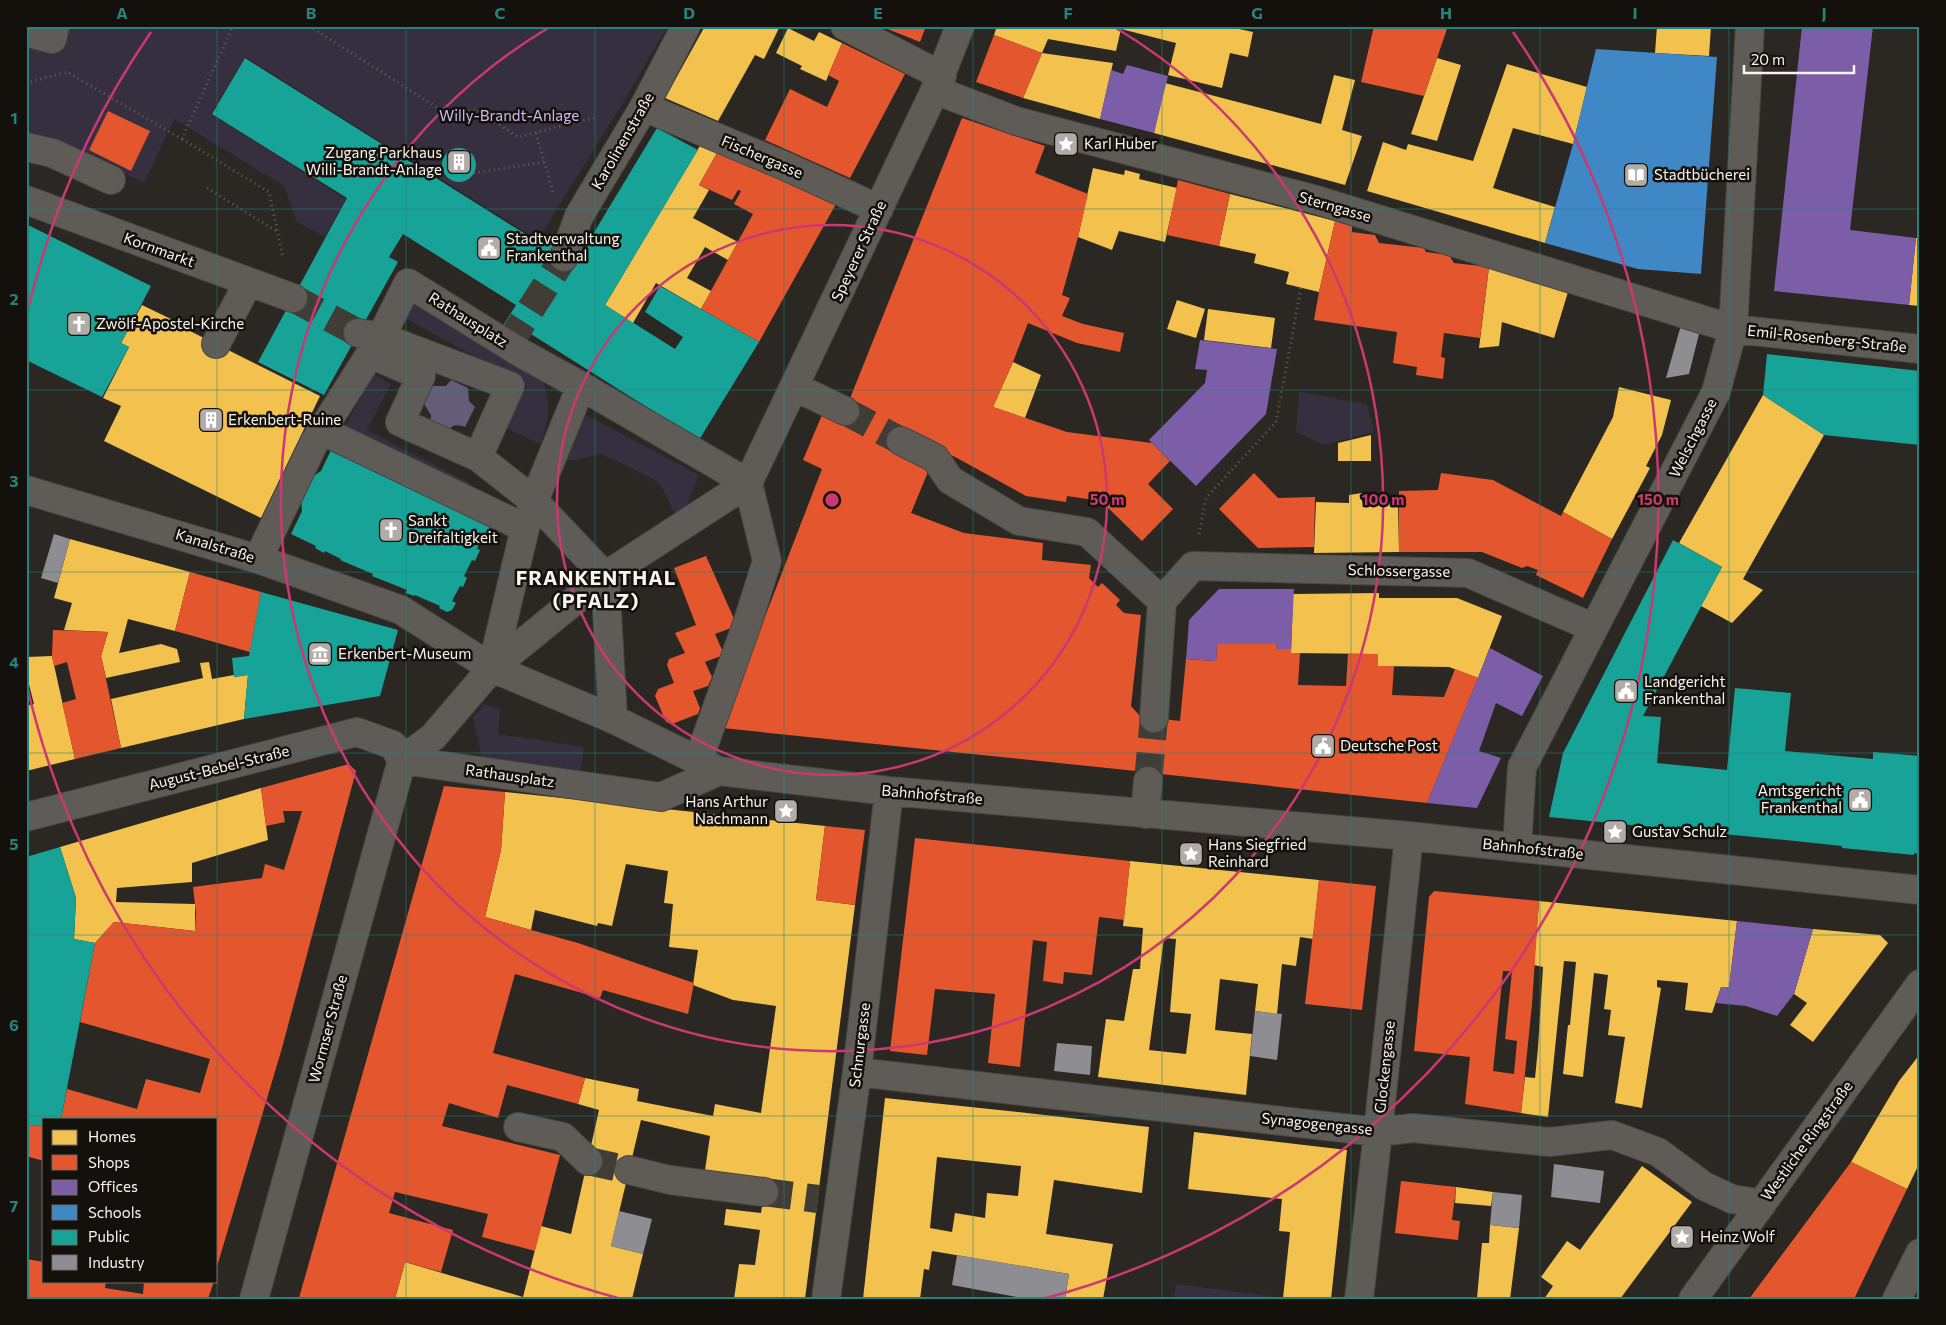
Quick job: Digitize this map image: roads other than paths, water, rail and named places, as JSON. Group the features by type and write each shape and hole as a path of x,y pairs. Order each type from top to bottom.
{"street":[{"path":"26,32 52,39 55,26"},
{"name":"Karolinenstraße","path":"567,250 579,216 644,107 686,26"},
{"name":"Speyerer Straße","path":"751,478 939,83 960,26"},
{"name":"Welschgasse","path":"1517,847 1522,767 1716,392 1734,328 1750,26"},
{"path":"846,27 939,83"},
{"name":"Sterngasse","path":"939,83 1016,121 1320,201 1734,328"},
{"name":"Fischergasse","path":"644,107 785,166 879,209"},
{"path":"26,147 52,153 112,180"},
{"name":"Kornmarkt","path":"26,200 293,298"},
{"path":"216,344 248,283"},
{"name":"Rathausplatz","path":"258,559 370,335 408,283 521,352 751,478"},
{"name":"Emil-Rosenberg-Straße","path":"1734,328 1920,349"},
{"path":"370,335 510,386 478,457"},
{"name":"Rathausplatz","path":"370,335 373,354 421,376 400,422 478,457 534,501 605,576"},
{"path":"492,668 525,528 534,501 581,386"},
{"path":"795,387 845,411"},
{"path":"319,436 525,528"},
{"path":"902,441 935,458 950,480 1020,521 1087,532 1162,601 1154,718"},
{"path":"402,760 433,737 492,668 605,576 751,478 767,562 748,621 709,766 613,719 492,668"},
{"name":"Kanalstraße","path":"26,490 258,559 401,610 492,668"},
{"name":"Schlossergasse","path":"1162,601 1193,566 1468,573 1594,628"},
{"path":"605,576 613,719"},
{"name":"August-Bebel-Straße","path":"26,817 357,732 393,745 402,760"},
{"name":"Rathausplatz","path":"402,760 661,797 709,766"},
{"name":"Wormser Straße","path":"254,1299 402,760"},
{"name":"Bahnhofstraße","path":"709,766 889,791 1409,836 1920,890"},
{"path":"1145,814 1148,781"},
{"name":"Schnurgasse","path":"826,1299 828,1200 857,1072 889,791"},
{"name":"Glockengasse","path":"1359,1299 1409,836"},
{"name":"Westliche Ringstraße","path":"1693,1299 1920,984"},
{"name":"Synagogengasse","path":"857,1072 1378,1132 1413,1128 1549,1142 1612,1135 1658,1152 1704,1186 1732,1199 1762,1204"},
{"path":"518,1127 563,1138 588,1161"},
{"path":"629,1170 670,1180 764,1192"},
{"path":"1898,1299 1920,1253"}],"tunnel":[{"path":"508,345 564,257"},
{"path":"293,298 358,333"},
{"path":"845,411 901,441"},
{"path":"1148,781 1154,718"},
{"path":"588,1161 629,1170"},
{"path":"764,1192 818,1199"}],"place":[{"name":"Karl Huber","path":"1066,144"},
{"name":"Zugang Parkhaus Willi-Brandt-Anlage","path":"459,162"},
{"name":"Stadtbücherei","path":"1636,175"},
{"name":"Stadtverwaltung Frankenthal","path":"489,248"},
{"name":"Zwölf-Apostel-Kirche","path":"79,324"},
{"name":"Erkenbert-Ruine","path":"211,420"},
{"name":"Sankt Dreifaltigkeit","path":"391,530"},
{"name":"Erkenbert-Museum","path":"320,654"},
{"name":"Landgericht Frankenthal","path":"1626,691"},
{"name":"Deutsche Post","path":"1323,746"},
{"name":"Amtsgericht Frankenthal","path":"1860,800"},
{"name":"Hans Arthur Nachmann","path":"786,811"},
{"name":"Gustav Schulz","path":"1615,832"},
{"name":"Hans Siegfried Reinhard","path":"1191,854"},
{"name":"Heinz Wolf","path":"1682,1237"}],"district":[{"name":"FRANKENTHAL (PFALZ)","path":"596,590"}],"park label":[{"name":"Willy-Brandt-Anlage","path":"509,116"}]}
